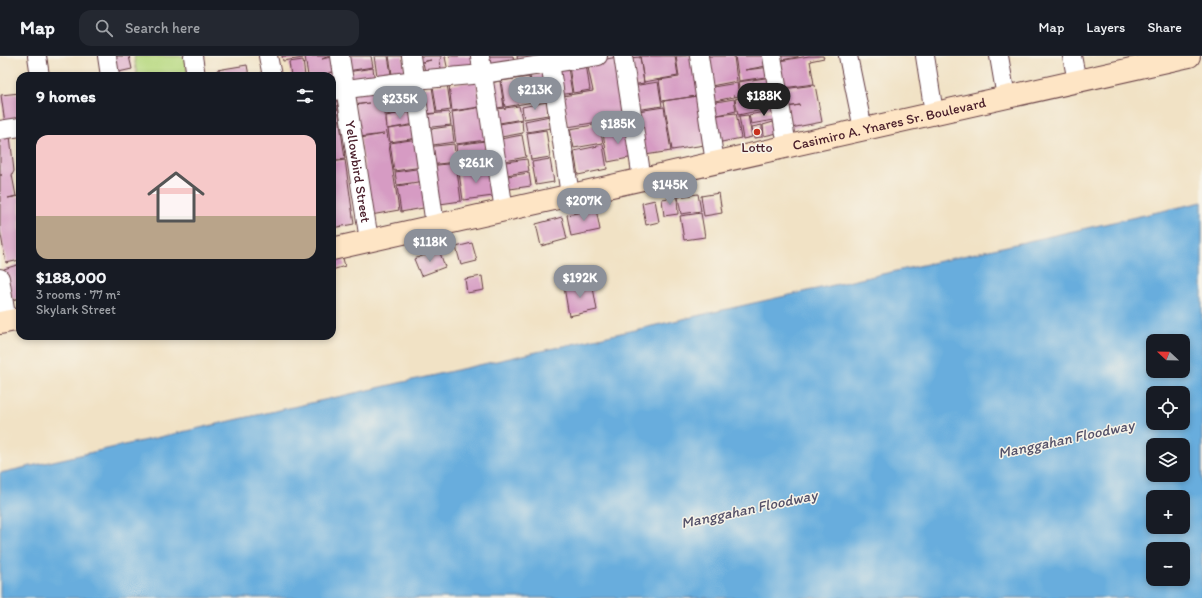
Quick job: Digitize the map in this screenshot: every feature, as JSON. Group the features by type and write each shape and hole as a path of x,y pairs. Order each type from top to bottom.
{"main road":[{"name":"Casimiro A. Ynares Sr. Boulevard","path":"336,248 1077,81 1138,62 1189,56"}],"street":[{"path":"37,56 39,72"},
{"path":"107,56 109,72"},
{"path":"193,56 195,72"},
{"path":"268,56 271,72"},
{"name":"Yellowbird Street","path":"340,56 339,90 369,240"},
{"path":"411,56 435,226"},
{"path":"480,56 504,210"},
{"path":"339,90 415,80 483,74 550,59 598,56"},
{"path":"623,56 642,179"},
{"path":"699,56 715,163"},
{"path":"772,56 787,146"},
{"path":"848,56 863,129"},
{"path":"925,56 934,114"},
{"path":"999,56 1006,97"},
{"path":"1072,56 1077,81"},
{"path":"550,59 570,195"},
{"path":"0,130 16,128"},
{"path":"0,278 9,321"}],"green space":[{"path":"134,56 185,56 187,72 136,72"}],"water":[{"name":"Manggahan Floodway","path":"1202,202 1202,598 0,598 0,473"}],"building":[{"path":"110,56 129,56 132,69 114,72"},
{"path":"282,56 302,56 303,58 283,61"},
{"path":"305,56 329,56 322,59 331,57 334,72 307,72"},
{"path":"371,56 373,67 347,71 345,57"},
{"path":"374,56 388,56 392,80 378,82"},
{"path":"389,56 403,56 406,78 393,80"},
{"path":"413,56 441,56 441,69 425,72 423,62 431,60 421,62 422,70 415,71"},
{"path":"472,56 473,67 448,71 445,57"},
{"path":"485,56 513,56 514,64 487,69"},
{"path":"517,56 531,56 532,61 518,63"},
{"path":"622,56 631,112 597,118 598,122 568,127 563,96 593,91 587,63"},
{"path":"640,56 675,56 678,76 644,82"},
{"path":"676,56 697,56 711,144 672,150 664,101 697,96 662,101 659,80 679,77"},
{"path":"705,56 734,56 737,81 711,86"},
{"path":"735,56 769,56 771,65 745,70 771,67 772,76 739,81"},
{"path":"780,56 798,56 798,57 781,60"},
{"path":"809,56 823,56 824,58 810,61 814,84 783,88 779,61"},
{"path":"640,57 644,83 632,85 628,58"},
{"path":"303,60 304,72 290,72 289,62"},
{"path":"586,64 590,90 573,93 569,66"},
{"path":"247,65 248,72 217,72 217,70"},
{"path":"373,68 375,82 350,87 347,72"},
{"path":"568,68 572,93 559,95 555,70"},
{"path":"544,74 548,100 534,102 530,76"},
{"path":"529,77 533,102 505,107 501,81"},
{"path":"772,77 774,89 740,95 738,82"},
{"path":"477,81 480,107 452,111 449,85"},
{"path":"500,81 504,107 490,109 486,84"},
{"path":"658,82 662,106 636,110 633,86"},
{"path":"737,83 739,96 710,102 707,88"},
{"path":"411,84 413,111 385,115 382,88 396,86 398,100 397,86"},
{"path":"447,84 451,110 437,112 433,86"},
{"path":"815,85 822,122 791,128 787,107 800,105 786,107 783,89"},
{"path":"381,87 383,100 377,101 382,101 399,210 371,215 360,138 384,134 359,137 352,92"},
{"path":"432,87 436,113 422,114 418,89"},
{"path":"774,91 777,107 738,115 735,99"},
{"path":"16,93 16,122 5,124 1,95"},
{"path":"336,96 338,109 336,109"},
{"path":"734,99 736,111 718,115 736,113 741,138 717,143 710,103"},
{"path":"547,102 548,115 524,119 522,107"},
{"path":"519,106 522,119 494,124 492,110 504,108 505,110 505,108"},
{"path":"482,107 486,140 456,144 452,112"},
{"path":"664,107 671,151 645,155 638,111"},
{"path":"336,109 338,109 345,159 336,160"},
{"path":"778,109 779,119 751,124 749,115"},
{"path":"413,111 415,124 387,129 386,116"},
{"path":"449,112 451,125 423,128 421,115"},
{"path":"630,114 633,126 603,133 601,120"},
{"path":"748,115 752,137 743,139 739,116"},
{"path":"550,116 551,128 527,132 525,121"},
{"path":"522,120 523,133 496,138 494,125"},
{"path":"780,120 782,132 764,136 763,125"},
{"path":"599,124 603,143 574,148 570,129"},
{"path":"416,125 418,138 390,142 388,129"},
{"name":"Lotto","path":"762,125 762,137 754,138 752,127"},
{"path":"452,126 454,142 426,146 424,130"},
{"path":"629,129 634,157 608,162 603,133"},
{"path":"546,130 550,157 531,160 527,133"},
{"path":"522,135 526,157 500,162 495,140"},
{"path":"10,136 14,171 12,175 16,196 8,198 16,197 16,261 6,263 0,230 0,137"},
{"path":"418,139 422,167 394,171 390,143"},
{"path":"485,141 489,168 459,172 456,145"},
{"path":"454,144 456,162 429,165 426,147"},
{"path":"603,145 607,169 578,175 574,151"},
{"path":"527,159 529,171 501,176 499,163"},
{"path":"550,159 554,182 536,185 532,162"},
{"path":"345,160 354,224 336,227 336,161"},
{"path":"456,163 461,201 433,205 429,166"},
{"path":"423,168 425,181 397,185 395,172"},
{"path":"489,169 493,196 463,200 459,173"},
{"path":"529,173 531,186 503,190 501,177"},
{"path":"425,182 429,207 401,212 397,186"},
{"path":"719,193 722,213 704,216 701,196"},
{"path":"698,194 701,211 681,214 678,197"},
{"path":"677,197 678,214 664,216 662,199"},
{"path":"655,200 659,222 646,225 642,203"},
{"path":"596,209 600,230 571,236 567,215"},
{"path":"701,213 705,237 684,240 680,216"},
{"path":"562,217 567,239 541,246 536,224"},
{"path":"472,243 477,261 461,265 456,247"},
{"path":"439,250 445,267 421,276 414,259"},
{"path":"341,251 345,266 336,269 336,252"},
{"path":"16,265 16,299 12,300 4,269"},
{"path":"482,276 484,290 467,293 465,279"},
{"path":"592,282 597,310 569,316 564,287"}],"place":[{"name":"Lotto","path":"757,132"}]}
